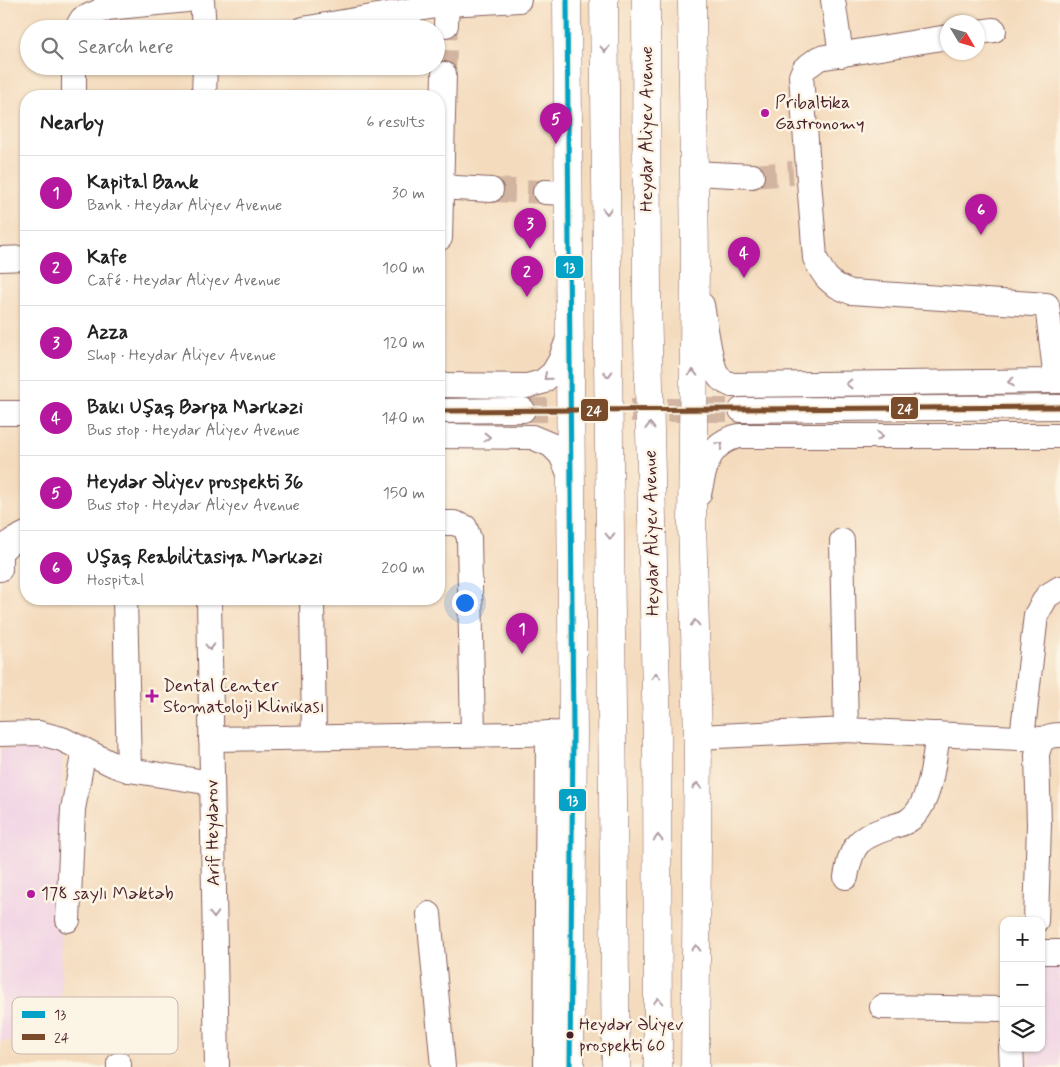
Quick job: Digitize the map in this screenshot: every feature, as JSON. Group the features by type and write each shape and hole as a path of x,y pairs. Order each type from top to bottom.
{"main road":[{"path":"567,0 556,192 569,335 572,480 560,733 570,1067"},
{"path":"604,0 616,1067"},
{"name":"Heydar Aliyev Avenue","path":"646,0 647,299 657,738 658,1067"},
{"path":"692,0 694,173 692,522 698,737 695,1067"}],"street":[{"path":"81,20 107,4 186,0"},
{"path":"202,0 203,20"},
{"path":"364,20 519,0"},
{"path":"833,0 841,55"},
{"path":"694,264 713,366 718,376 725,383 738,385 1057,382 1055,371 1054,304 851,292 838,288 824,276 815,258 800,172 801,76 804,69 820,58 940,38"},
{"path":"74,75 74,90"},
{"path":"204,90 205,75"},
{"path":"443,90 444,75"},
{"path":"694,173 752,176"},
{"path":"445,187 491,190"},
{"path":"0,260 20,258"},
{"path":"445,385 527,386 542,382 553,373 560,361 569,335"},
{"path":"741,410 1060,407"},
{"path":"445,411 523,410"},
{"path":"0,413 20,413"},
{"path":"445,436 532,437 542,440 551,444 561,455 572,480"},
{"path":"692,522 710,455 718,445 739,436 1060,436"},
{"path":"445,523 454,522 465,527 469,538 473,734"},
{"path":"0,569 0,552 12,541 20,537"},
{"path":"842,541 846,730"},
{"path":"1037,917 1049,825 1037,754 1042,737 1036,614 1047,596 1060,588"},
{"path":"125,605 130,770"},
{"name":"Arif Heydərov","path":"209,605 217,1067"},
{"path":"312,605 314,737"},
{"path":"698,737 846,730 1042,737"},
{"path":"0,734 39,733 62,739 114,765 130,770 212,783"},
{"path":"211,738 560,733 546,1067"},
{"path":"846,877 848,862 854,847 866,836 909,820 918,810 929,790 938,734"},
{"path":"68,920 72,809 84,750"},
{"path":"428,914 442,1067"},
{"path":"1045,952 1060,952"},
{"path":"882,1007 1000,1010"},
{"path":"1011,1052 1012,1067"}],"shaded area":[{"name":"178 saylı Məktəb","path":"0,749 62,749 61,997 12,997 12,1041 0,1041"},
{"path":"1060,959 1060,1067 1028,1067 1028,1052 1045,1052 1045,963"}],"tunnel":[{"path":"445,50 446,25"},
{"path":"752,176 793,173"},
{"path":"491,190 545,192"},
{"path":"523,410 741,410"}],"transit line":[{"name":"13","path":"567,0 573,733 570,1067"},
{"name":"24","path":"445,411 1060,407"}],"place":[{"name":"Pribaltika Gastronomy","path":"765,113"},
{"name":"Heydər Əliyev prospekti 36","path":"556,144"},
{"name":"Uşaq Reabilitasiya Mərkəzi","path":"981,235"},
{"name":"Azza","path":"530,249"},
{"name":"Bakı Uşaq Bərpa Mərkəzi","path":"744,278"},
{"name":"Kafe","path":"527,297"},
{"name":"Kapital Bank","path":"522,654"},
{"name":"Dental Center Stomatoloji Klinikası","path":"152,696"},
{"name":"178 saylı Məktəb","path":"31,894"},
{"name":"Heydər Əliyev prospekti 60","path":"570,1035"}]}
